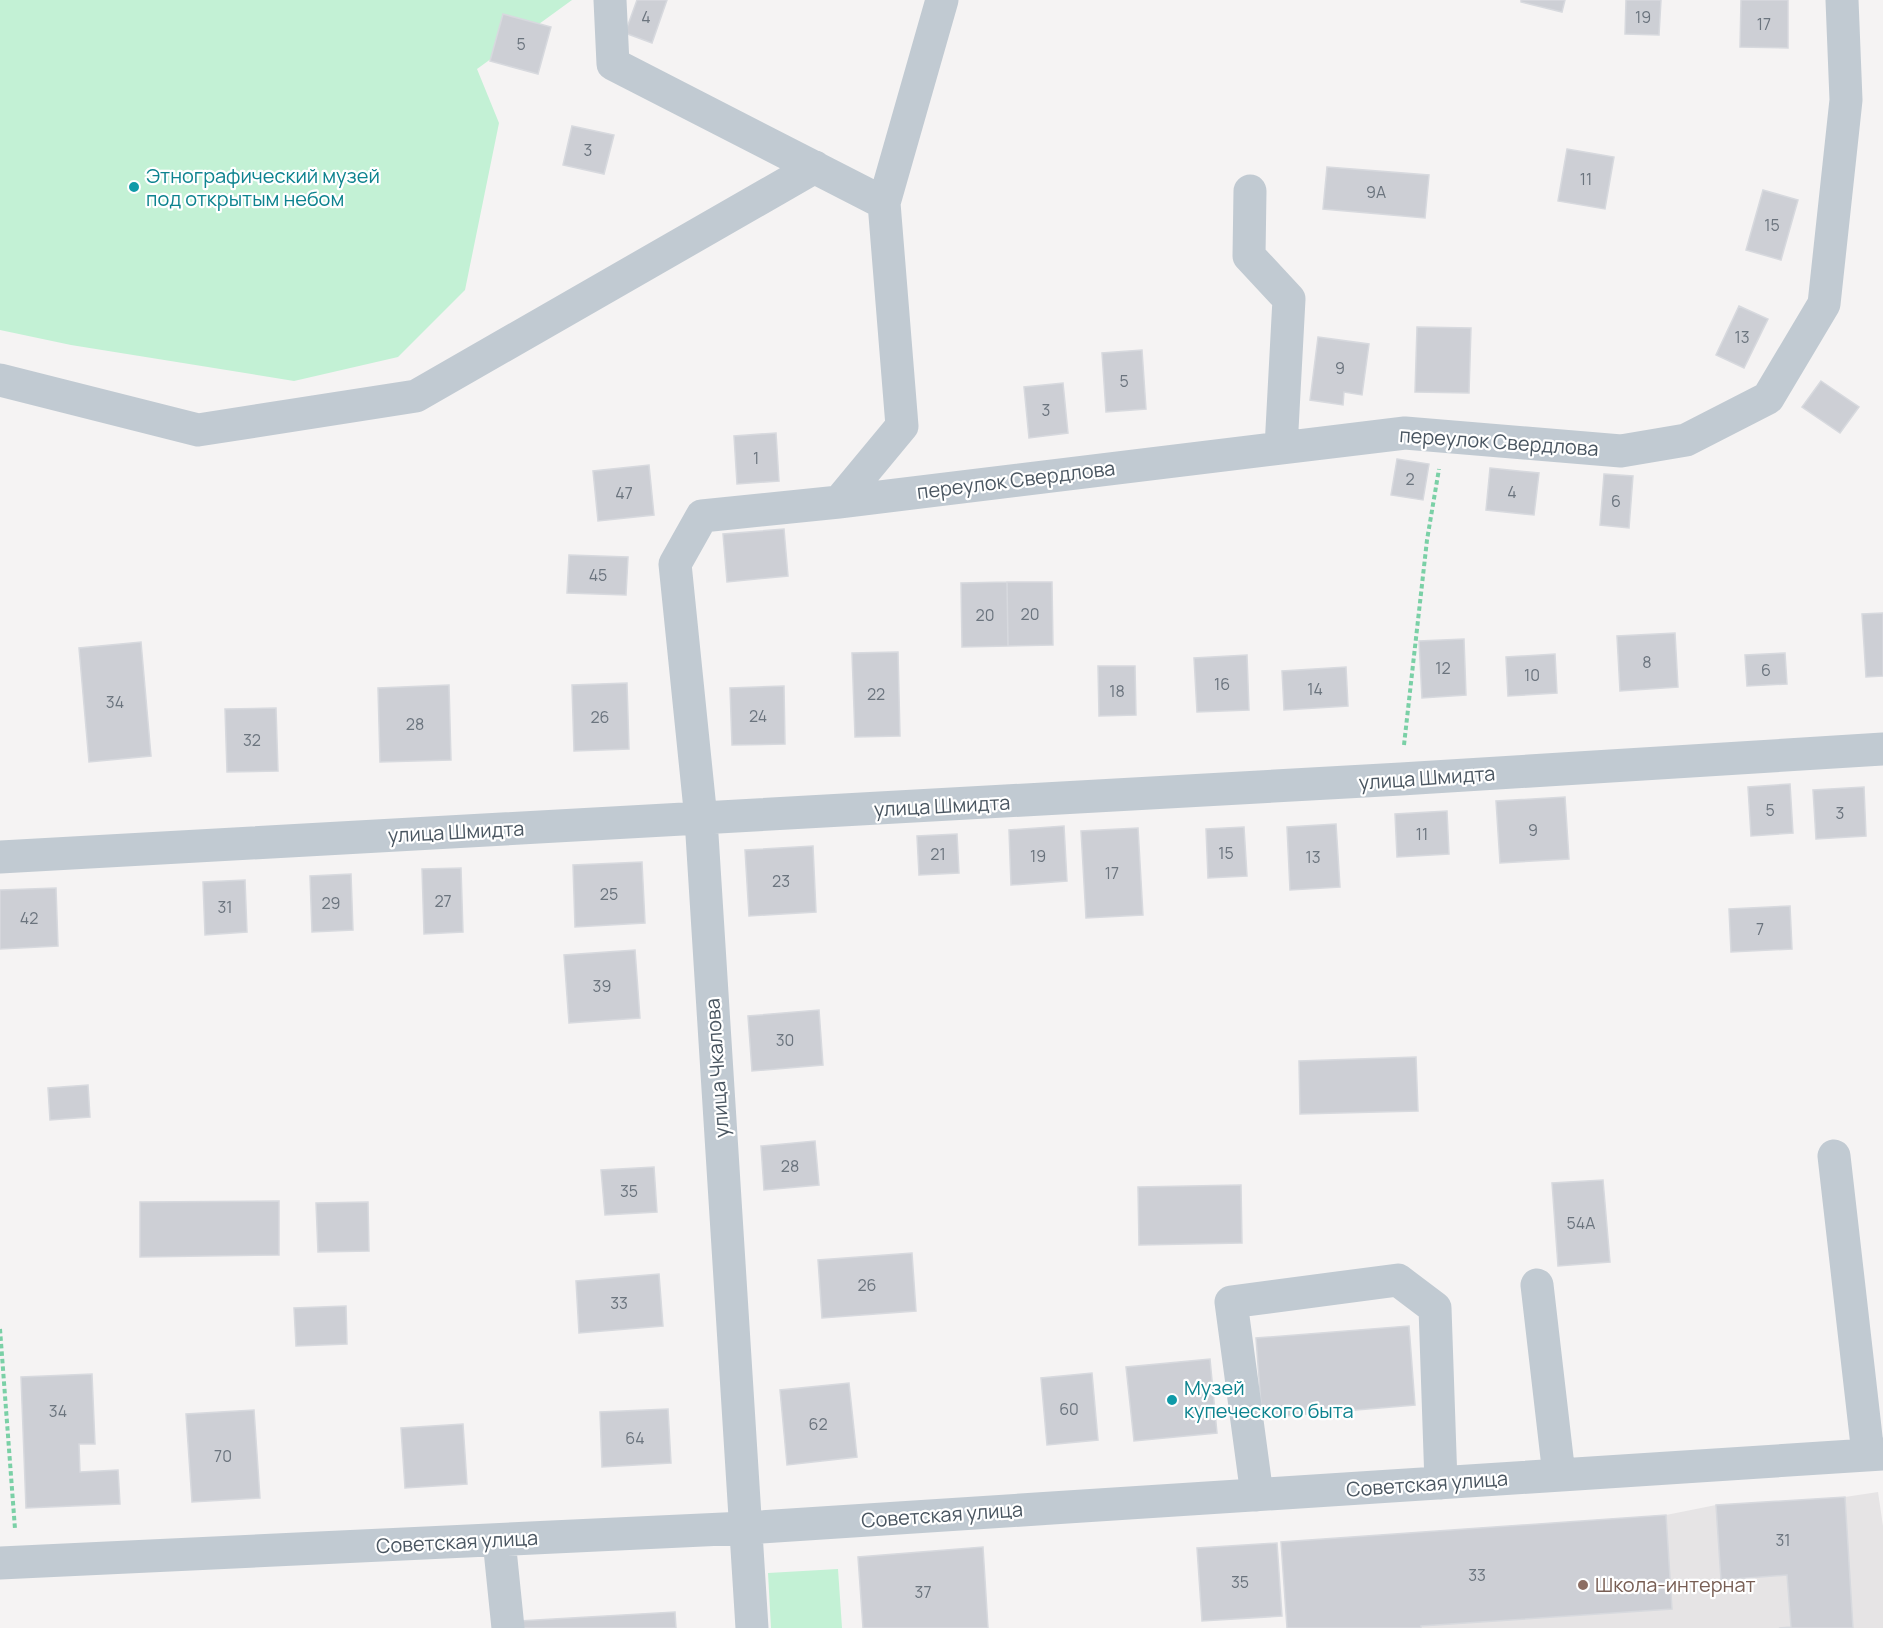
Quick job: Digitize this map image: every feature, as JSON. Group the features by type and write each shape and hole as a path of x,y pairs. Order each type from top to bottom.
{"street":[{"path":"610,0 614,64 884,203"},
{"path":"839,502 902,426 884,203 942,0"},
{"name":"переулок Свердлова","path":"702,516 839,502 1405,433 1621,451 1686,440 1768,398 1824,304 1846,100 1842,0"},
{"path":"0,380 198,430 416,396 815,167"},
{"path":"1250,191 1249,256 1289,299 1281,448"},
{"name":"улица Чкалова","path":"702,516 675,564 702,819 752,1628"},
{"name":"улица Шмидта","path":"0,857 702,819 1883,749"},
{"path":"1834,1156 1876,1454"},
{"path":"1257,1495 1231,1302 1398,1280 1435,1308 1441,1483"},
{"path":"1537,1285 1559,1475"},
{"name":"Советская улица","path":"9,1563 746,1528 1876,1454"},
{"path":"499,1540 508,1628"}],"path":[{"path":"1407,713 1427,540 1444,436"},
{"path":"0,1329 9,1563"}],"shaded area":[{"name":"Школа-интернат","path":"1878,1492 1883,1526 1883,1628 1287,1628 1281,1542 1666,1515 1716,1505 1845,1497"}],"green space":[{"path":"0,0 572,0 477,69 499,123 465,290 398,357 294,381 71,345 0,330"},
{"path":"838,1569 842,1628 771,1628 768,1573"}],"building":[{"path":"637,0 667,0 652,43 625,33"},
{"path":"1521,0 1565,0 1562,12 1521,2"},
{"path":"1626,0 1661,0 1659,35 1625,34"},
{"path":"1741,0 1788,0 1788,48 1740,47"},
{"path":"503,14 551,27 538,74 490,61"},
{"path":"572,126 614,135 604,174 563,165"},
{"path":"1567,149 1614,157 1605,209 1558,201"},
{"path":"1327,167 1429,175 1425,218 1323,209"},
{"path":"1763,190 1798,200 1781,260 1746,250"},
{"path":"1739,306 1768,319 1744,368 1716,355"},
{"path":"1417,327 1471,328 1469,393 1415,392"},
{"path":"1318,337 1369,344 1362,395 1344,392 1343,405 1310,400"},
{"path":"1142,350 1146,409 1106,412 1102,353"},
{"path":"1821,381 1859,407 1840,433 1802,407"},
{"path":"1063,383 1068,433 1029,438 1024,387"},
{"path":"776,433 779,481 737,484 734,436"},
{"path":"1397,459 1429,464 1423,500 1391,495"},
{"path":"649,465 654,515 598,521 593,471"},
{"path":"1490,468 1539,473 1534,515 1486,510"},
{"path":"1604,474 1633,476 1629,528 1600,525"},
{"path":"784,529 788,576 727,582 723,534"},
{"path":"569,555 628,557 626,595 567,593"},
{"path":"1007,582 1052,582 1053,645 1008,646"},
{"path":"1007,582 1008,646 962,647 961,583"},
{"path":"1883,613 1883,676 1866,677 1862,614"},
{"path":"1675,633 1678,687 1620,691 1617,636"},
{"path":"1464,639 1466,695 1422,698 1419,641"},
{"path":"141,642 151,756 89,762 79,648"},
{"path":"898,652 900,736 855,737 852,653"},
{"path":"1785,653 1787,684 1747,686 1745,655"},
{"path":"1555,654 1557,693 1508,696 1506,657"},
{"path":"1247,655 1249,710 1197,712 1194,658"},
{"path":"1098,666 1135,666 1136,715 1099,716"},
{"path":"1346,667 1348,706 1284,710 1282,671"},
{"path":"627,683 629,749 574,751 572,685"},
{"path":"449,685 451,760 380,762 378,688"},
{"path":"784,686 785,744 732,745 730,688"},
{"path":"276,708 278,771 227,772 225,709"},
{"path":"1790,784 1793,833 1751,836 1748,787"},
{"path":"1864,787 1866,836 1816,839 1813,790"},
{"path":"1565,797 1569,859 1500,863 1496,801"},
{"path":"1447,811 1449,854 1397,857 1395,814"},
{"path":"1336,824 1340,887 1290,890 1287,827"},
{"path":"1064,826 1067,881 1011,885 1009,830"},
{"path":"1244,827 1247,876 1208,878 1206,829"},
{"path":"1138,828 1143,915 1086,918 1081,831"},
{"path":"957,834 959,873 919,875 917,836"},
{"path":"813,846 816,912 749,916 745,850"},
{"path":"642,862 645,923 575,927 573,865"},
{"path":"461,868 463,932 424,934 422,869"},
{"path":"351,874 353,930 312,932 310,876"},
{"path":"245,880 247,932 205,935 203,882"},
{"path":"56,888 58,946 0,949 0,890"},
{"path":"1790,906 1792,949 1731,952 1729,909"},
{"path":"635,950 640,1018 569,1023 564,955"},
{"path":"819,1010 823,1065 752,1071 748,1016"},
{"path":"1416,1057 1418,1111 1300,1114 1299,1061"},
{"path":"88,1085 90,1117 50,1120 48,1088"},
{"path":"815,1141 819,1185 764,1190 761,1146"},
{"path":"654,1167 657,1212 605,1215 601,1170"},
{"path":"1603,1180 1610,1262 1558,1266 1552,1183"},
{"path":"1241,1185 1242,1243 1139,1245 1138,1187"},
{"path":"279,1201 279,1255 140,1257 140,1202"},
{"path":"368,1202 369,1251 318,1252 316,1203"},
{"path":"912,1253 916,1311 822,1318 818,1260"},
{"path":"659,1274 663,1326 579,1333 576,1281"},
{"path":"346,1306 347,1344 296,1346 294,1308"},
{"path":"1409,1326 1415,1405 1262,1418 1256,1338"},
{"name":"Музей купеческого быта","path":"1210,1359 1217,1433 1134,1441 1126,1367"},
{"path":"1092,1373 1098,1440 1047,1445 1041,1378"},
{"path":"92,1374 95,1444 79,1444 80,1472 118,1470 120,1504 26,1508 21,1377"},
{"path":"849,1383 857,1457 787,1465 780,1390"},
{"path":"668,1409 671,1463 602,1467 600,1412"},
{"path":"254,1410 260,1498 192,1502 186,1414"},
{"path":"463,1424 467,1484 405,1488 401,1428"},
{"path":"1845,1497 1853,1628 1779,1628 1791,1627 1787,1575 1721,1580 1716,1505"},
{"path":"1666,1515 1672,1609 1421,1626 1421,1628 1287,1628 1281,1542"},
{"path":"1277,1543 1282,1616 1202,1621 1197,1548"},
{"path":"983,1547 988,1628 863,1628 858,1557"},
{"path":"675,1612 676,1628 519,1628 519,1621"}],"place":[{"name":"Этнографический музей под открытым небом","path":"134,187"},
{"name":"Музей купеческого быта","path":"1172,1400"},
{"name":"Школа-интернат","path":"1583,1585"}]}
